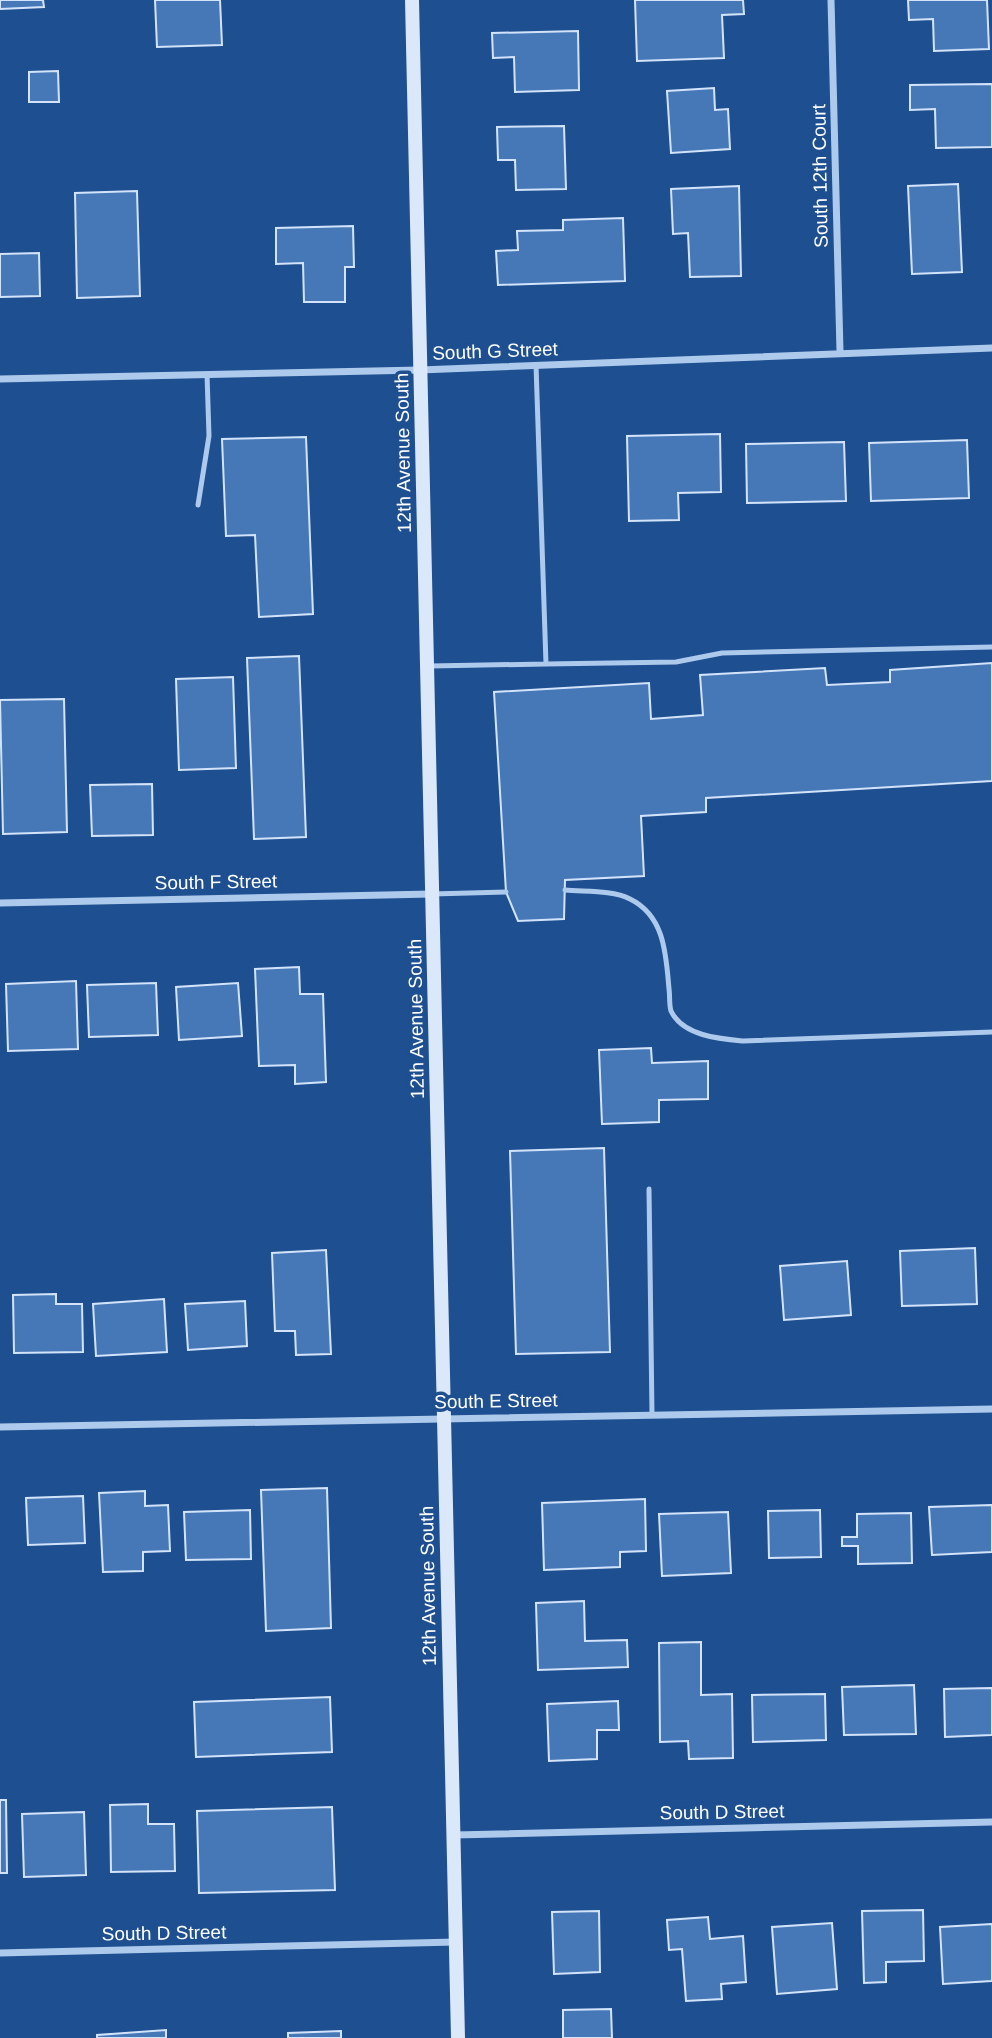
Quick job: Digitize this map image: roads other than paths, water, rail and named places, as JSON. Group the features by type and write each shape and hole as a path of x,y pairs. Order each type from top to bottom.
{"street":[{"name":"12th Avenue South","path":"412,0 458,2038"},
{"name":"South 12th Court","path":"831,0 840,351"},
{"name":"South G Street","path":"0,379 420,370 840,351 992,348"},
{"name":"South F Street","path":"0,903 432,894"},
{"name":"South E Street","path":"0,1427 992,1409"},
{"name":"South D Street","path":"453,1835 992,1822"},
{"name":"South D Street","path":"0,1953 456,1942"}],"lane":[{"path":"536,365 546,664"},
{"path":"198,505 209,436 206,374"},
{"path":"427,666 676,662 722,653 992,647"},
{"path":"565,890 618,895 644,909 657,925 666,949 671,1010 685,1026 704,1035 743,1041 992,1032"},
{"path":"432,894 506,892"},
{"path":"649,1189 652,1414"}]}
